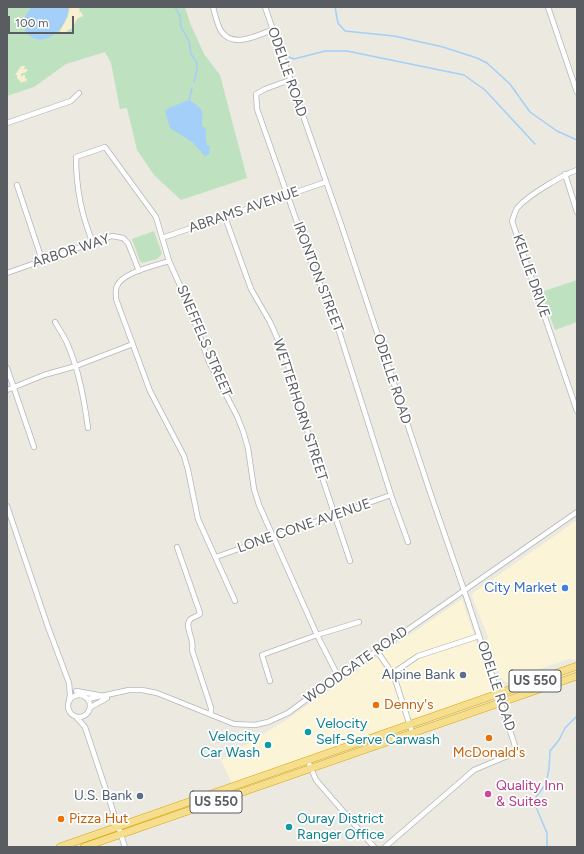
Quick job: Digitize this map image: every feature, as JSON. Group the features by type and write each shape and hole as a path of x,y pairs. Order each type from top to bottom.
{"highway":[{"name":"US 550","path":"84,847 120,830 308,761 574,667"},
{"name":"US 550","path":"60,847 120,830 310,768 576,676"}],"street":[{"path":"213,7 221,31 232,40 245,40 272,30"},
{"name":"ODELLE ROAD","path":"265,7 326,182 517,752 511,756 474,770 385,847"},
{"path":"548,7 577,92"},
{"name":"IRONTON STREET","path":"290,80 256,94 257,109 314,270 338,328 391,495 408,542"},
{"path":"7,123 70,101 80,93"},
{"name":"SNEFFELS STREET","path":"93,243 85,222 76,168 76,157 105,147 156,217 169,261 187,301 210,362 243,431 248,448 257,500 317,635 338,676"},
{"name":"KELLIE DRIVE","path":"577,170 565,174 529,198 517,208 512,221 577,411"},
{"path":"565,174 577,212"},
{"name":"ABRAMS AVENUE","path":"162,238 326,182"},
{"path":"16,185 42,260"},
{"name":"WETTERHORN STREET","path":"225,217 251,289 270,322 293,378 311,444 350,562"},
{"name":"ARBOR WAY","path":"7,273 112,236 123,238 128,243 139,271"},
{"path":"169,261 139,271 120,281 116,288 116,299 150,391 184,456 198,519 235,601"},
{"path":"55,322 67,343 76,366 83,394 88,428"},
{"path":"7,390 44,375 76,366 133,344"},
{"path":"7,368 34,447"},
{"name":"LONE CONE AVENUE","path":"216,557 391,495"},
{"path":"7,506 69,683 70,694 68,708 70,713 85,727 125,847"},
{"name":"WOODGATE ROAD","path":"88,699 113,695 129,690 142,690 158,693 234,724 251,726 260,725 288,713 338,676 377,651 577,512"},
{"path":"177,547 200,614 190,619 188,626 192,638 192,650 211,708 211,714"},
{"path":"270,681 262,654 359,622"},
{"path":"393,673 418,656 479,636"},
{"path":"377,651 393,673 412,732"},
{"path":"69,683 77,693 88,699 91,707 87,715 85,727"},
{"path":"69,701 77,693"},
{"name":"WOODGATE ROAD","path":"77,693 106,696"},
{"name":"WOODGATE ROAD","path":"91,707 113,695"},
{"path":"77,718 87,715"},
{"path":"308,761 316,780 374,847"}],"shaded area":[{"path":"577,520 577,660 569,659 513,678 510,682 506,682 501,678 487,640 488,637 472,597 473,593"},
{"path":"462,599 493,692 232,783 221,760 286,720"}],"green space":[{"path":"7,7 185,7 190,23 204,54 220,75 247,178 181,200 154,175 137,150 127,108 120,109 111,63 105,52 66,64 34,87 7,96"},
{"path":"154,231 162,254 157,259 142,263 132,239"},
{"path":"577,280 577,322 555,330 541,292"}],"sand":[{"path":"70,7 78,7 80,9 79,12 81,12 83,16 77,19 73,28 68,30 66,33 61,33 60,31 68,16"},
{"path":"21,66 25,66 24,69 27,69 25,73 22,73 21,75 21,77 25,75 25,78 27,79 26,82 24,81 22,83 17,78 17,75 15,75"}],"water":[{"path":"31,7 68,7 65,22 60,29 48,38 40,40 33,38 27,33 24,27 24,19"},
{"path":"189,100 202,110 202,126 206,129 207,145 210,146 209,154 205,156 192,142 170,128 165,111"}],"waterway":[{"path":"175,7 180,16 181,27 189,41 191,54 197,63 194,82"},
{"path":"335,7 338,23 345,31 394,36 443,47 477,58 487,63 510,84 530,112 557,131 577,140"},
{"path":"289,57 294,59 325,51 347,51 464,75 485,90 535,144"},
{"path":"189,100 192,88"},
{"path":"547,847 547,833 536,807 536,797 546,784 550,751 559,740 565,728 577,716"}],"place":[{"name":"City Market","path":"565,588"},
{"name":"Alpine Bank","path":"463,675"},
{"name":"Denny's","path":"376,705"},
{"name":"Velocity Self-Serve Carwash","path":"308,732"},
{"name":"McDonald's","path":"489,738"},
{"name":"Velocity Car Wash","path":"268,745"},
{"name":"Quality Inn & Suites","path":"488,794"},
{"name":"U.S. Bank","path":"140,796"},
{"name":"Pizza Hut","path":"61,819"},
{"name":"Ouray District Ranger Office","path":"289,827"}]}
